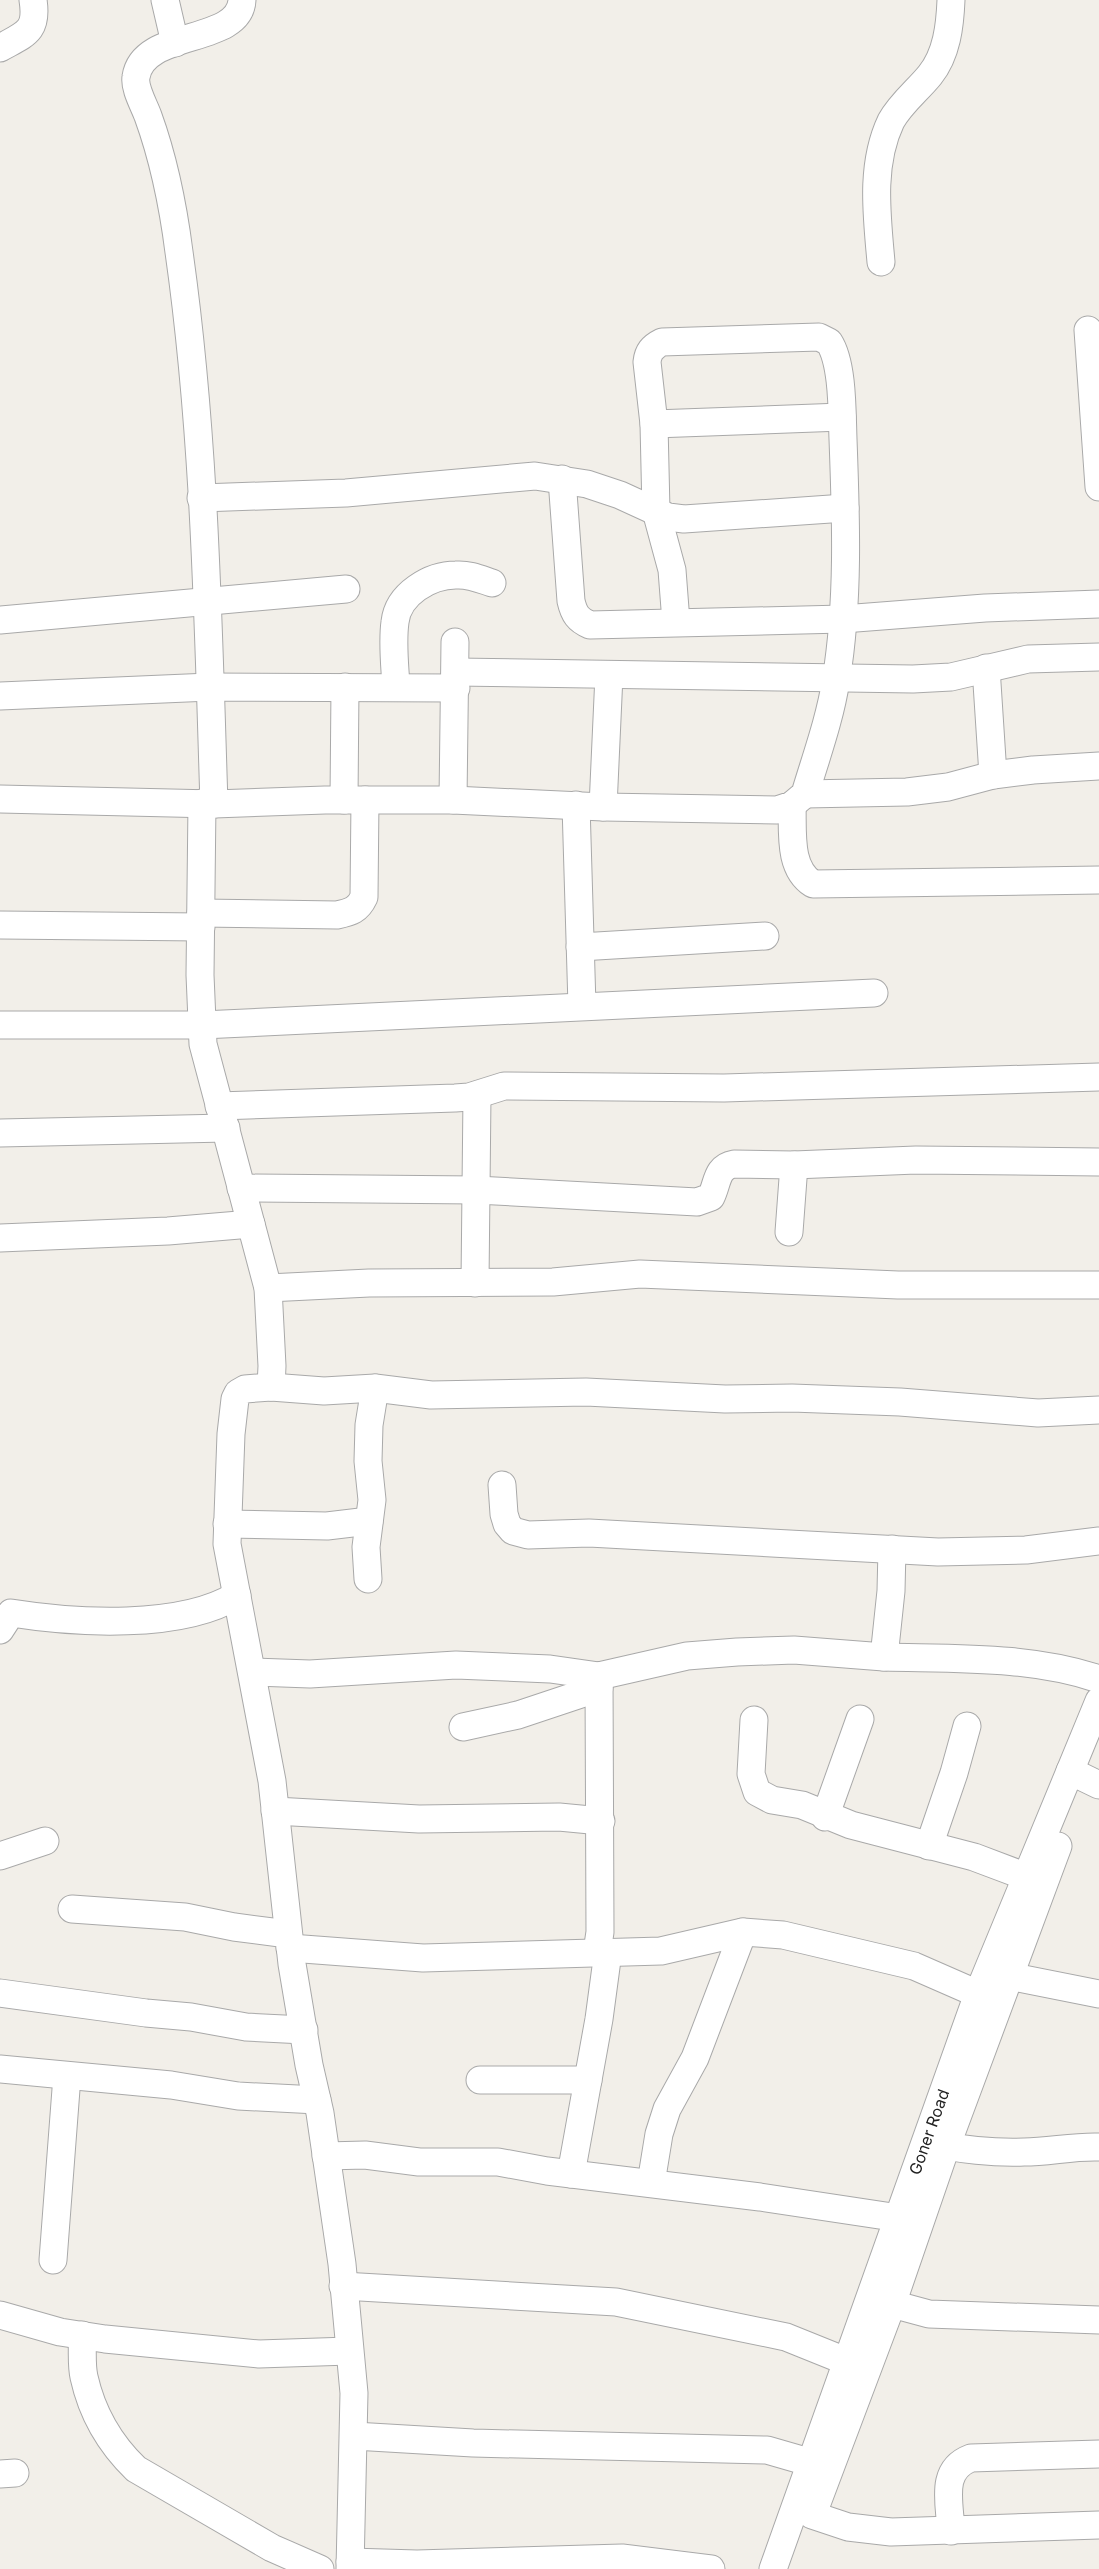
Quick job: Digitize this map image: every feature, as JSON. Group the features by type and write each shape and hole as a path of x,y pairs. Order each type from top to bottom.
{"street":[{"path":"0,48 22,35 33,25 36,15 33,0"},
{"path":"165,0 175,43"},
{"path":"242,0 242,8 235,17 222,25 153,51 141,60 135,79 167,175 192,366 208,602 210,687 208,804 201,920 203,1044 268,1288 271,1387"},
{"path":"881,262 875,198 880,152 892,120 909,96 932,73 949,35 951,0"},
{"path":"1088,330 1099,487"},
{"path":"676,622 672,570 656,511 654,424 648,354 662,342 819,337 829,342 834,349 842,417 845,508 843,619 836,678 798,800 796,861 803,877 813,884 1099,880"},
{"path":"654,424 842,417"},
{"path":"201,498 346,493 536,476 562,479 620,495 669,518 684,519 845,508"},
{"path":"562,479 570,602 574,614 581,621 590,625 843,619 985,608 1099,604"},
{"path":"396,687 395,621 399,608 411,593 432,579 455,575 469,576 492,583"},
{"path":"0,620 346,589"},
{"path":"453,800 455,642"},
{"path":"0,696 210,687 396,687 456,680 609,675 913,679 951,677 1028,659 1099,657"},
{"path":"986,668 993,776"},
{"path":"603,807 609,675"},
{"path":"0,925 337,915 351,912 359,907 364,897 345,687"},
{"path":"0,799 208,804 453,800 603,807 777,810 798,800 907,792 948,787 993,776 1033,770 1099,766"},
{"path":"576,805 582,1006"},
{"path":"580,947 765,936"},
{"path":"0,1025 202,1025 874,993"},
{"path":"0,1133 455,1098 477,1095 504,1086 724,1088 1099,1077"},
{"path":"475,1283 477,1095"},
{"path":"241,1188 476,1190 697,1202 711,1197 720,1172 726,1165 916,1160 1099,1162"},
{"path":"789,1232 794,1165"},
{"path":"0,1238 168,1231 251,1224"},
{"path":"268,1288 369,1283 553,1282 640,1274 898,1285 1099,1285"},
{"path":"711,2569 622,2558 350,2566 354,2392 343,2286 326,2156 289,1941 272,1781 227,1544 235,1399 245,1389 271,1387 324,1391 375,1388 431,1395 586,1392 725,1400 792,1398 900,1402 1038,1413 1099,1410"},
{"path":"368,1579 366,1547 372,1500 368,1461 369,1425 375,1388"},
{"path":"502,1485 507,1524 513,1531 528,1535 589,1533 938,1552 1026,1550 1099,1541"},
{"path":"227,1524 327,1526 369,1521"},
{"path":"884,1657 891,1591 892,1549"},
{"path":"4,1613 85,1619 150,1619 193,1614 220,1606 237,1595"},
{"path":"462,1727 518,1715 599,1682 687,1656 737,1652 794,1650 884,1657 984,1660 1077,1671 1099,1679"},
{"path":"252,1672 310,1674 456,1665 550,1669 599,1682"},
{"path":"571,2174 588,2080 602,1952 599,1682"},
{"name":"Goner Road","path":"1084,1779 1099,1701"},
{"path":"825,1817 860,1719"},
{"path":"754,1720 751,1774 757,1792 772,1800 802,1805 825,1817 974,1857 1035,1880"},
{"path":"929,1846 967,1726"},
{"name":"Goner Road","path":"857,2366 892,2304 936,2144 988,1999 1035,1880 1099,1745"},
{"path":"275,1811 418,1819 559,1817 601,1821"},
{"path":"0,1856 45,1841"},
{"name":"Goner Road","path":"988,1999 1008,1976 1035,1880"},
{"path":"72,1909 185,1917 289,1941 423,1958 661,1951 743,1932 783,1935 914,1965 988,1999"},
{"path":"651,2183 659,2134 667,2109 694,2058 743,1932"},
{"path":"1008,1976 1099,1994"},
{"path":"0,1993 192,2017 246,2027 304,2030"},
{"path":"0,2069 171,2085 238,2096 317,2100"},
{"path":"53,2260 67,2076"},
{"path":"480,2080 588,2080"},
{"path":"936,2144 1024,2152 1077,2146 1099,2147"},
{"name":"Goner Road","path":"773,2569 820,2467 857,2366 899,2218 936,2144"},
{"path":"326,2156 365,2155 419,2162 498,2162 899,2218"},
{"path":"343,2286 616,2302 786,2337 857,2366"},
{"path":"892,2304 929,2314 1099,2320"},
{"path":"0,2315 60,2332 259,2354 349,2351"},
{"path":"82,2335 84,2376 101,2424 118,2451 136,2469 272,2548 320,2569"},
{"path":"354,2436 473,2443 767,2450 820,2467"},
{"path":"951,2531 949,2484 952,2471 960,2463 971,2458 1099,2454"},
{"name":"Goner Road","path":"793,2569 812,2515 820,2467"},
{"path":"812,2515 848,2527 872,2531 951,2531 1099,2525"}]}
